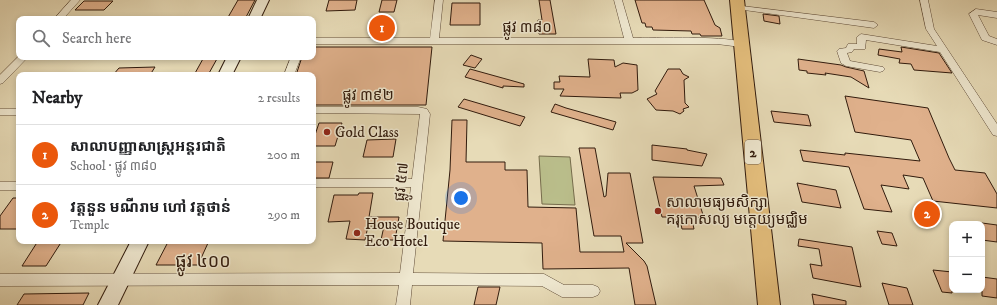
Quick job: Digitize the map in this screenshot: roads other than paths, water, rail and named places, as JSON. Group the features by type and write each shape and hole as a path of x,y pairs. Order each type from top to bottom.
{"main road":[{"name":"2","path":"737,4 769,305"}],"street":[{"path":"61,16 76,0"},
{"path":"255,16 263,0"},
{"path":"434,41 439,0"},
{"path":"618,0 629,41"},
{"path":"924,0 930,28 997,132"},
{"path":"737,4 874,25"},
{"path":"997,15 976,12 973,14 985,38 997,42"},
{"path":"880,69 846,63 842,51 849,50 850,46 862,48 861,37 944,50"},
{"name":"ផ្លូវ ៣៨០","path":"316,42 717,41 741,44"},
{"path":"0,81 20,60"},
{"path":"226,72 232,60"},
{"path":"290,72 295,60"},
{"name":"ផ្លូវ ៣៩២","path":"316,110 423,111"},
{"name":"ផ្លូវ ៥៧","path":"403,305 425,114 423,111"},
{"path":"0,112 16,112"},
{"path":"316,183 417,183"},
{"path":"0,186 16,186"},
{"path":"108,305 138,244"},
{"name":"ផ្លូវ ៤០០","path":"0,280 544,280 562,291 593,291"}],"place":[{"name":"សាលាបញ្ញាសាស្ត្រអន្តរជាតិ","path":"382,28"},
{"name":"Gold Class","path":"327,132"},
{"name":"សាលាមធ្យមសិក្សា គរុកោសល្យ មត្តេយ្យមជ្ឈិម","path":"658,211"},
{"name":"វត្តនួន មណីរាម ហៅ វត្តថាន់","path":"927,214"},
{"name":"House Boutique Eco Hotel","path":"357,233"}]}
